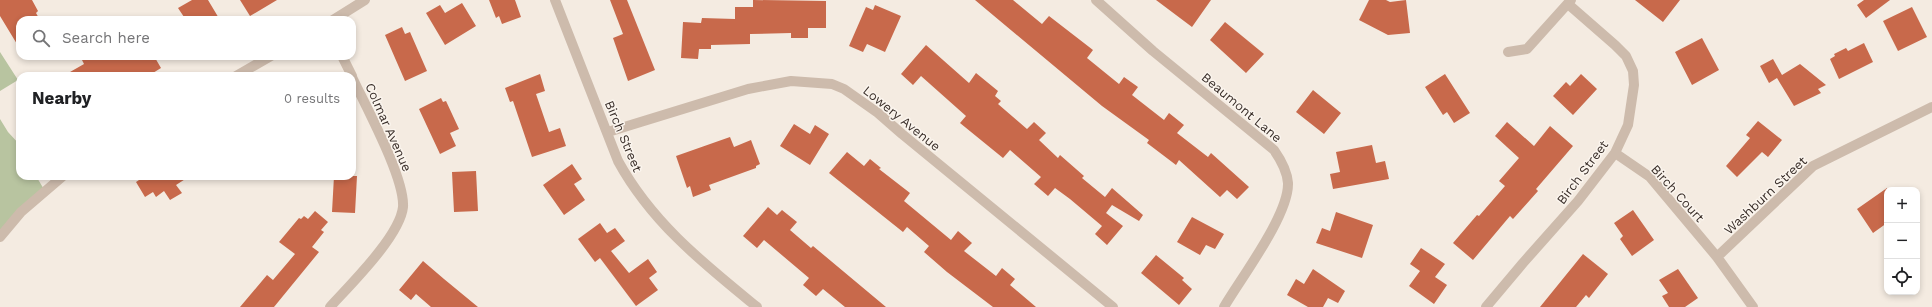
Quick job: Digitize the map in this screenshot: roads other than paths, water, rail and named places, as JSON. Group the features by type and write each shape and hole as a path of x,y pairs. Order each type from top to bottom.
{"street":[{"path":"339,16 365,0"},
{"name":"Birch Street","path":"555,0 608,132 618,161 631,185 644,203 696,258 757,307"},
{"name":"Beaumont Lane","path":"1096,0 1153,50 1274,150 1286,171 1288,184 1281,212 1224,307"},
{"path":"1508,52 1527,49 1570,2"},
{"name":"Birch Street","path":"1486,307 1522,263 1578,201 1615,153 1628,124 1634,85 1633,71 1626,56 1570,2"},
{"path":"243,72 264,60"},
{"name":"Colmar Avenue","path":"344,60 350,72"},
{"name":"Lowery Avenue","path":"608,132 748,89 791,81 832,84 856,96 878,113 1113,307"},
{"name":"Colmar Avenue","path":"337,305 390,238 398,224 402,207 401,190 395,171 356,85"},
{"name":"Washburn Street","path":"1717,257 1814,166 1932,107"},
{"name":"Birch Court","path":"1615,153 1650,177 1717,257"},
{"path":"0,237 21,212 59,180"},
{"path":"1717,257 1753,307"}]}
